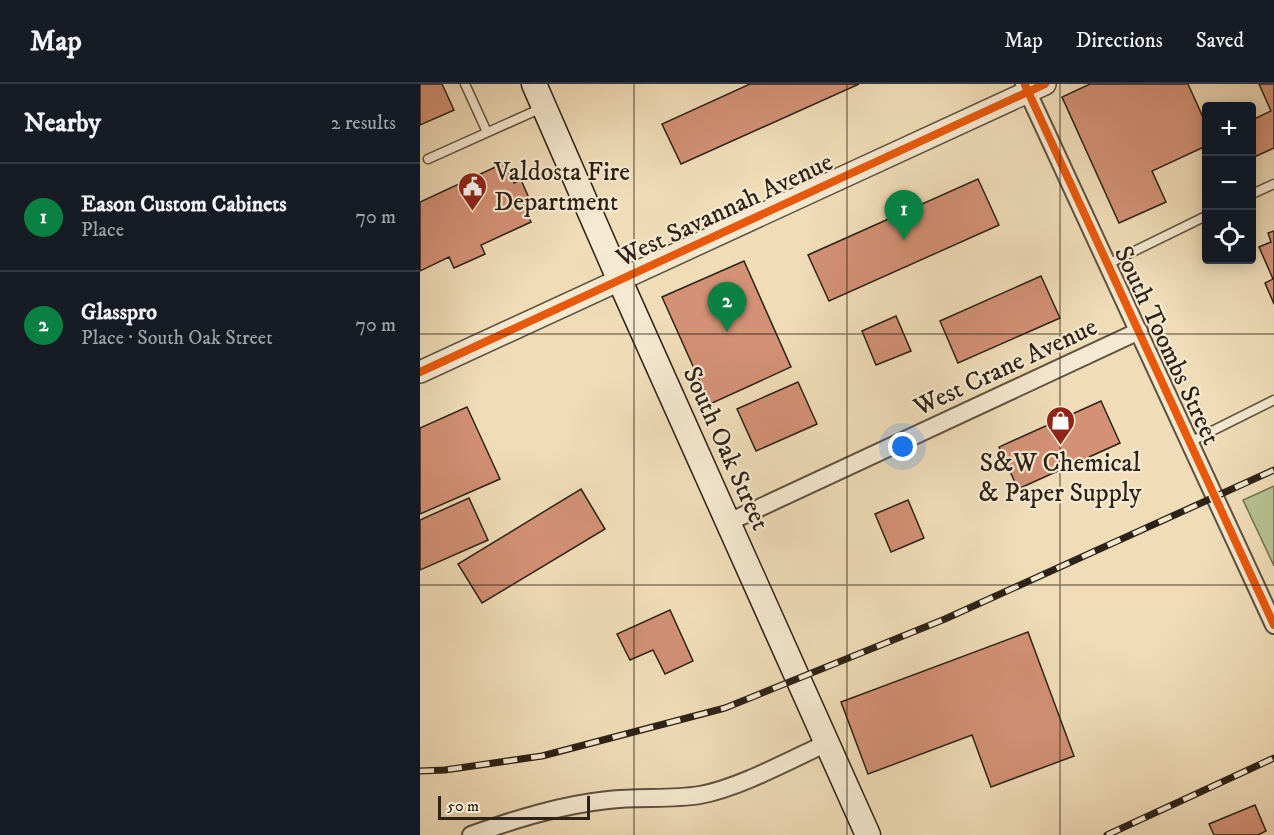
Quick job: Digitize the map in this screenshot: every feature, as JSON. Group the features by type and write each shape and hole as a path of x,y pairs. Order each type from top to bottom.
{"main road":[{"name":"South Oak Street","path":"534,84 868,835"}],"street":[{"name":"South Toombs Street","path":"1033,87 1107,264 1274,625"},
{"name":"West Savannah Avenue","path":"420,372 1033,87"},
{"name":"West Crane Avenue","path":"729,522 1138,331"},
{"path":"471,835 523,817 570,805 611,799 664,799 701,795 732,785 827,743"}],"lane":[{"path":"465,84 487,132"},
{"path":"428,159 544,107"},
{"path":"1256,192 1274,184"},
{"path":"1107,264 1202,218"},
{"path":"1190,442 1274,400"}],"green space":[{"path":"1274,486 1274,566 1243,500"}],"building":[{"path":"420,84 442,84 454,110 420,125"},
{"path":"750,84 859,84 681,164 662,124"},
{"path":"1090,84 1188,84 1202,115 1202,148 1152,171 1166,202 1119,223 1062,97"},
{"path":"1259,84 1274,84 1274,148 1256,156 1256,118 1271,111"},
{"name":"Valdosta Fire Department","path":"504,163 514,183 521,180 529,198 522,201 531,222 481,245 485,254 454,268 449,257 420,271 420,202"},
{"path":"978,179 999,225 829,301 808,255"},
{"path":"1274,231 1274,304 1265,283 1273,279 1259,247 1271,242 1268,233"},
{"path":"744,261 791,367 710,404 662,297"},
{"path":"1041,276 1060,318 958,363 940,321"},
{"path":"896,316 911,351 876,365 862,331"},
{"path":"798,382 817,424 756,451 737,409"},
{"name":"S&W Chemical & Paper Supply","path":"1101,401 1120,443 1018,489 999,447"},
{"path":"467,407 500,479 420,514 420,428"},
{"path":"581,489 605,529 482,603 458,564"},
{"path":"469,498 488,540 420,570 420,520"},
{"path":"908,500 924,538 891,552 875,514"},
{"path":"670,610 693,661 665,674 653,650 630,660 617,634"},
{"path":"1028,632 1074,756 991,787 972,735 868,774 841,702"},
{"path":"1255,805 1266,831 1258,835 1214,835 1209,824"}],"railway":[{"path":"420,771 445,770 542,756 725,708 945,619 1274,470"},
{"path":"1107,835 1274,758"}],"cycle path":[{"path":"420,372 1045,84"},
{"path":"1025,85 1274,625"}],"place":[{"name":"Valdosta Fire Department","path":"473,212"},
{"name":"Eason Custom Cabinets","path":"904,240"},
{"name":"Glasspro","path":"727,332"},
{"name":"S&W Chemical & Paper Supply","path":"1060,446"}]}
